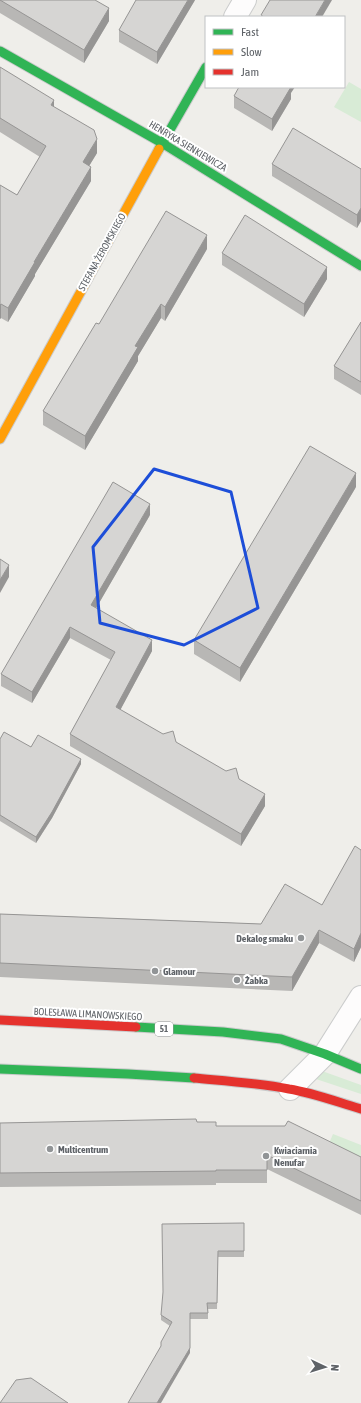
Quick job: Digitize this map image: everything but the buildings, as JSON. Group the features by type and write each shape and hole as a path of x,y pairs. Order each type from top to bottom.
{"street":[{"path":"236,16 245,0"},
{"name":"HENRYKA SIENKIEWICZA","path":"0,51 162,143 361,266"},
{"name":"STEFANA ŻEROMSKIEGO","path":"0,439 162,143 205,69"},
{"path":"290,1089 325,1054 361,997"},
{"name":"BOLESŁAWA LIMANOWSKIEGO","path":"0,1020 223,1032 281,1039 325,1054 361,1069"},
{"path":"0,1069 136,1074 232,1081 290,1089 320,1096 361,1109"}],"highlighted area":[{"path":"154,469 231,492 258,608 184,645 100,623 93,547"}],"green space":[{"path":"349,82 361,89 361,122 334,107"},
{"path":"322,1071 361,1085 361,1094 316,1079 314,1077"},
{"path":"333,1134 361,1145 361,1172 325,1153"}],"traffic: fast":[{"path":"0,51 162,143 361,266"},
{"path":"159,149 205,69"},
{"path":"136,1027 223,1032 281,1039 325,1054 361,1069"},
{"path":"0,1069 194,1078"}],"traffic: slow":[{"path":"0,439 159,149"}],"traffic: jam":[{"path":"0,1020 136,1027"},
{"path":"194,1078 277,1087 316,1095 361,1109"}],"place":[{"name":"Dekalog smaku","path":"301,938"},
{"name":"Glamour","path":"155,971"},
{"name":"Żabka","path":"237,980"},
{"name":"Multicentrum","path":"50,1149"},
{"name":"Kwiaciarnia Nenufar","path":"266,1156"}]}
